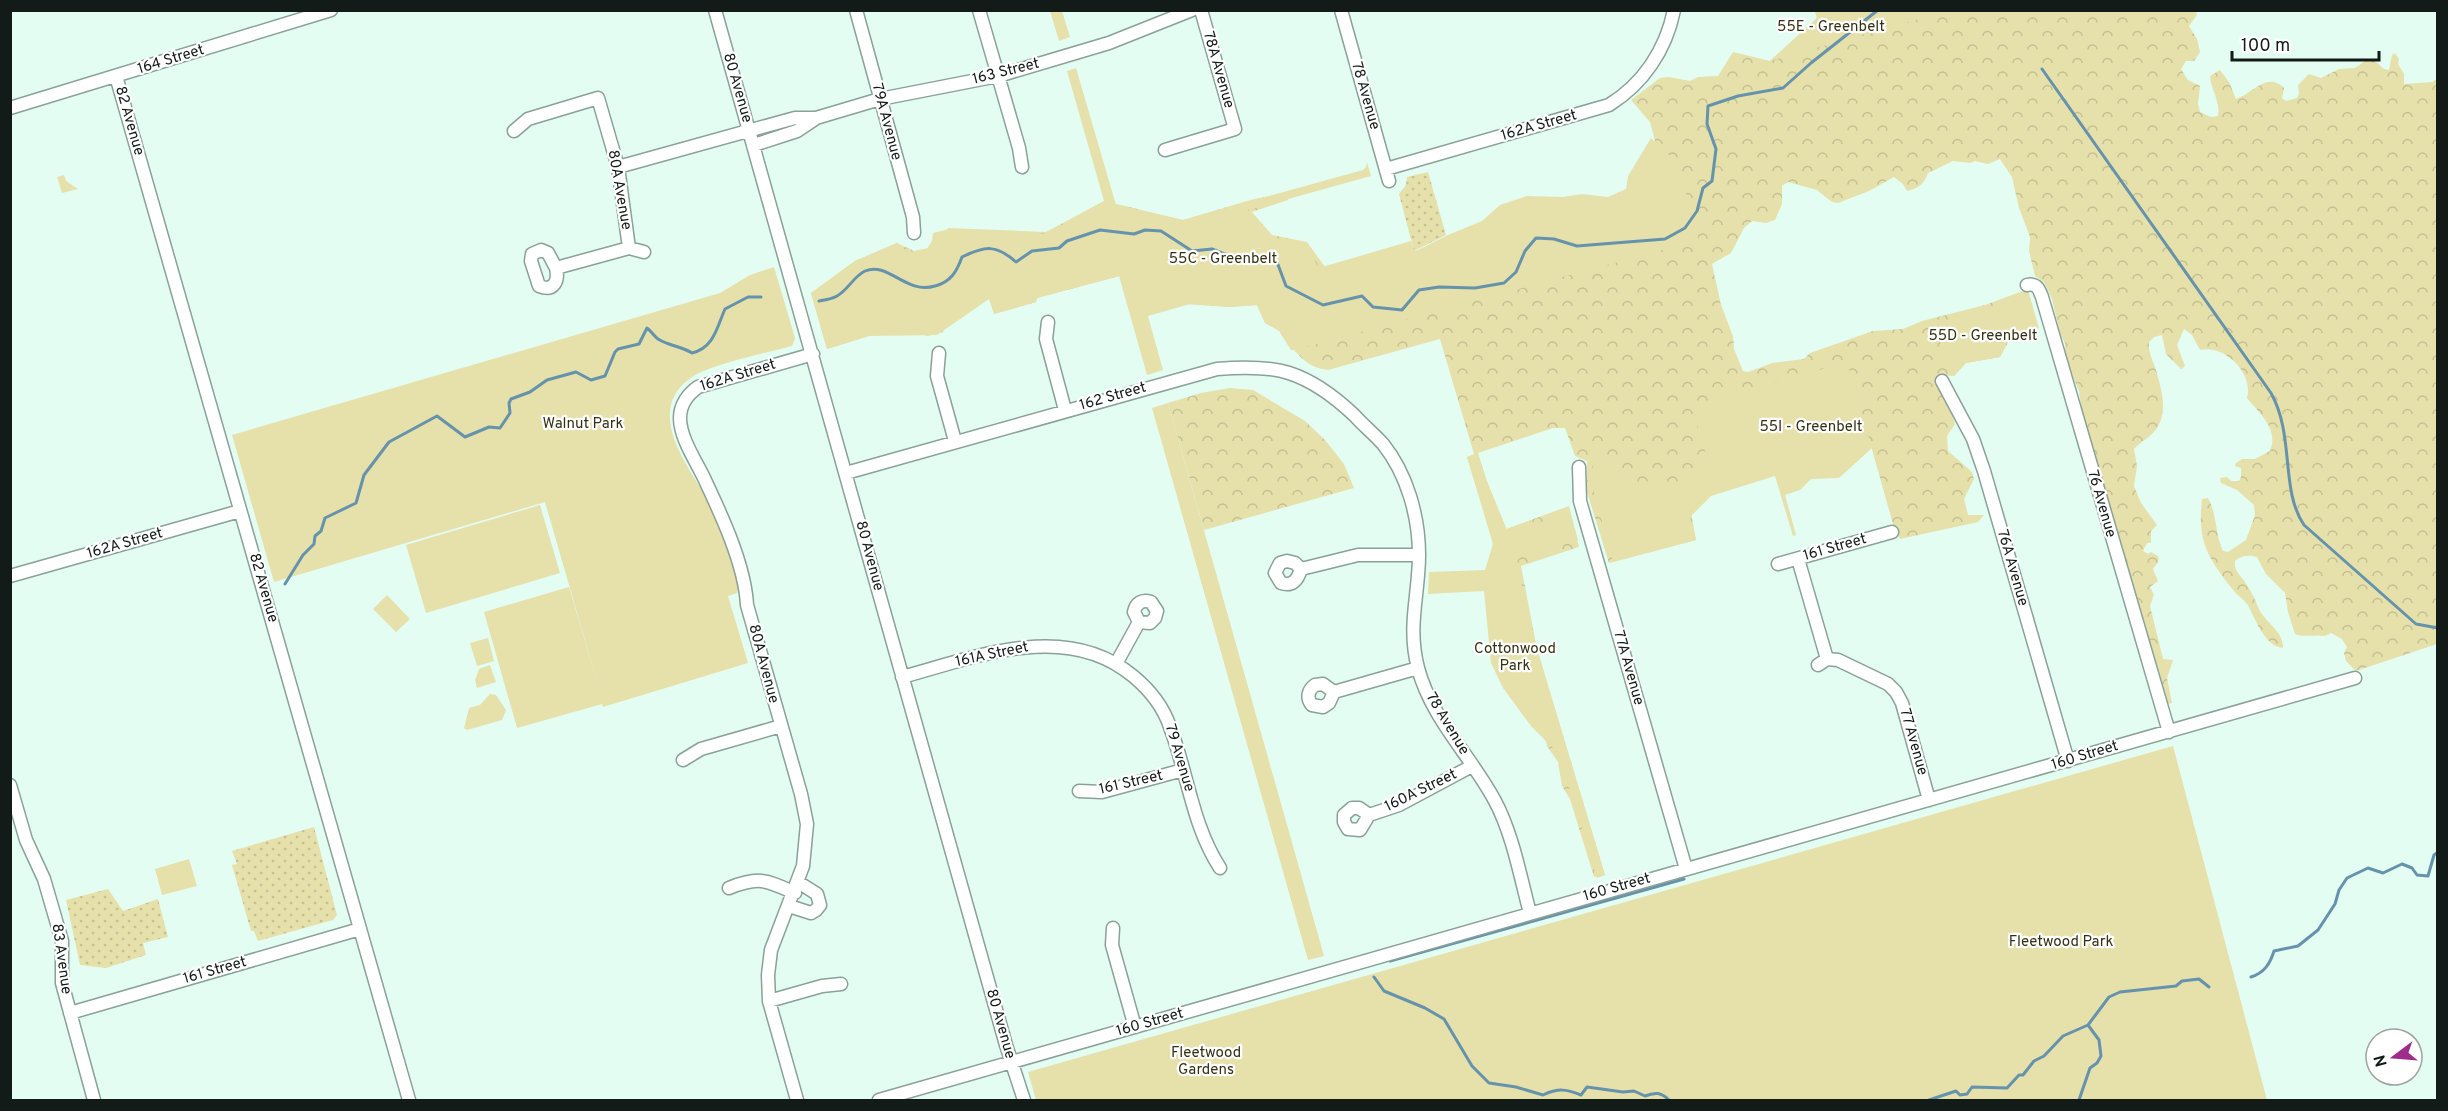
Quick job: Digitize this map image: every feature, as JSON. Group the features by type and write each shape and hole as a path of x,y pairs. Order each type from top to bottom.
{"street":[{"name":"80 Avenue","path":"715,10 1011,1062 1024,1101"},
{"name":"79A Avenue","path":"856,10 912,217 914,233"},
{"path":"980,10 1019,148 1022,167"},
{"name":"163 Street","path":"618,167 795,118 816,118 880,99 998,76 1109,43 1192,10"},
{"name":"78A Avenue","path":"1165,150 1235,129 1201,10"},
{"name":"78 Avenue","path":"1341,10 1388,175"},
{"name":"162A Street","path":"1388,175 1609,105 1643,76 1664,42 1674,10"},
{"name":"164 Street","path":"10,108 329,11"},
{"name":"82 Avenue","path":"116,76 409,1101"},
{"name":"80A Avenue","path":"514,131 528,119 598,98 618,167 629,248"},
{"name":"163 Street","path":"754,146 797,131 816,118"},
{"path":"556,268 629,248 644,252"},
{"name":"76 Avenue","path":"2027,285 2035,285 2042,297 2169,732"},
{"path":"1048,322 1046,339 1065,410"},
{"path":"939,353 937,376 955,441"},
{"name":"162A Street","path":"692,452 680,419 685,401 693,390 707,383 813,354"},
{"name":"162 Street","path":"846,472 1203,371 1234,368 1256,368 1290,373 1325,391 1368,429"},
{"name":"76A Avenue","path":"1942,381 1973,439 1984,471 2068,761"},
{"name":"78 Avenue","path":"1368,429 1383,444 1404,479 1414,515 1419,555 1413,616 1418,668 1431,702 1489,789 1502,815 1530,913"},
{"name":"80A Avenue","path":"692,452 723,519 746,592 747,605 801,794 807,824 807,846 796,888 779,927 769,962 769,1001 797,1101"},
{"name":"77A Avenue","path":"1579,467 1580,501 1686,868"},
{"name":"162A Street","path":"10,576 240,511"},
{"name":"161 Street","path":"1778,564 1892,532"},
{"path":"1301,569 1358,555 1419,555"},
{"name":"77 Avenue","path":"1798,559 1823,662 1838,660 1888,684 1896,692 1902,703 1929,800"},
{"path":"1117,662 1139,622"},
{"name":"161A Street","path":"902,677 995,652 1034,646 1070,648 1117,662"},
{"name":"79 Avenue","path":"1117,662 1143,684 1163,710 1204,840 1220,868"},
{"path":"1334,692 1418,668"},
{"name":"160 Street","path":"879,1101 2355,678"},
{"path":"683,760 701,749 781,726"},
{"name":"160A Street","path":"1370,815 1399,805 1472,766"},
{"name":"161 Street","path":"1079,791 1102,792 1183,770"},
{"name":"83 Avenue","path":"10,785 26,840 44,879 62,940 62,983 94,1101"},
{"path":"729,888 749,880 758,880 817,894 820,905 811,913 789,906"},
{"path":"1113,928 1112,945 1135,1027"},
{"name":"161 Street","path":"70,1013 360,929"},
{"path":"769,1001 822,986 841,984"}],"green space":[{"name":"55E - Greenbelt","path":"1815,10 1947,11 1770,61 1817,18"},
{"path":"1050,11 1062,11 1070,37 1059,41"},
{"path":"1815,11 2196,11 2197,15 2189,26 2197,39 2200,52 2194,61 2186,61 2181,69 2188,80 2200,86 2198,104 2200,112 2211,117 2218,116 2219,111 2210,76 2220,70 2229,82 2236,99 2260,85 2271,82 2284,88 2282,98 2286,101 2297,98 2298,85 2309,74 2321,78 2339,69 2355,68 2365,61 2375,61 2384,69 2389,70 2392,55 2395,53 2404,74 2404,84 2432,82 2437,79 2437,644 2356,671 2346,661 2344,653 2347,647 2342,639 2331,633 2325,636 2295,634 2285,593 2266,574 2257,557 2243,557 2235,561 2236,570 2251,591 2261,612 2277,632 2283,648 2266,638 2248,605 2234,591 2211,559 2203,538 2201,514 2202,499 2208,498 2223,551 2228,552 2246,540 2255,515 2254,505 2237,490 2221,483 2220,478 2227,477 2231,481 2239,481 2241,468 2235,466 2236,463 2242,459 2255,459 2270,451 2272,436 2267,422 2247,398 2246,380 2236,363 2219,352 2209,349 2200,350 2192,335 2184,329 2177,345 2185,366 2181,369 2166,354 2162,335 2154,337 2149,342 2162,395 2163,411 2158,427 2134,449 2137,466 2134,486 2141,503 2157,525 2151,531 2151,543 2147,543 2143,551 2158,556 2158,562 2153,569 2158,581 2150,587 2154,595 2150,606 2163,659 2173,660 2167,678 2172,703 2167,704 2100,478 2100,469 2093,457 2083,419 2079,391 2065,357 2065,343 2060,334 2052,299 2044,282 2035,276 2029,251 2030,237 2019,208 2012,177 2000,159 1988,164 1975,161 1970,163 1953,161 1928,173 1920,185 1907,191 1903,184 1894,177 1869,191 1838,203 1832,202 1817,190 1788,182 1782,186 1782,204 1775,220 1766,223 1752,221 1744,228 1731,253 1712,264 1721,305 1733,336 1734,349 1743,371 1748,372 1772,363 1804,359 1810,353 1873,331 1903,329 1922,321 1985,305 2028,289 2031,301 2000,357 1966,363 1954,376 1940,375 1935,381 1955,424 1947,436 1948,451 1972,472 1974,479 1964,499 1968,515 1984,515 1978,522 1900,539 1893,524 1871,446 1785,494 1779,473 1709,494 1691,512 1696,540 1609,563 1587,492 1587,461 1575,456 1565,428 1553,428 1478,453 1506,529 1569,506 1579,547 1521,566 1537,649 1605,875 1594,877 1570,799 1562,786 1558,762 1547,746 1496,551 1467,457 1474,454 1440,339 1328,370 1322,369 1305,361 1294,350 1288,336 1265,323 1257,305 1230,307 1185,304 1131,273 1037,298 1036,302 994,314 990,298 970,307 944,327 943,332 928,336 907,332 869,336 827,349 811,293 855,261 897,243 914,251 938,246 948,228 1046,232 1104,201 1183,220 1254,199 1287,193 1288,200 1252,212 1272,235 1307,242 1328,271 1404,270 1618,203 1655,141 1650,122 1631,100 1660,78 1669,77 1690,81 1698,77 1718,76 1733,52 1770,61 1817,18"},
{"name":"55C - Greenbelt","path":"1076,68 1116,205 1183,220 1363,170 1367,162 1371,176 1248,210 1267,239 1305,244 1319,268 1411,241 1414,251 1418,250 1482,221 1500,205 1527,196 1563,197 1582,194 1608,197 1626,189 1628,176 1651,138 1677,163 1699,240 1294,350 1291,350 1279,331 1265,323 1257,305 1230,307 1190,304 1148,316 1163,370 1147,375 1119,276 1037,298 1036,302 994,314 989,299 937,335 869,336 827,349 811,293 855,261 897,243 910,251 926,250 932,241 933,233 949,229 1047,234 1104,201 1067,71"},
{"path":"1428,172 1446,235 1414,251 1399,194 1406,185 1407,177"},
{"path":"64,175 66,181 78,189 62,193 57,177"},
{"name":"Walnut Park","path":"774,267 795,338 792,346 701,372 692,377 677,392 670,409 671,428 677,447 718,517 725,534 739,587 737,593 728,596 748,663 603,707 602,704 517,728 484,612 569,587 602,699 545,502 274,582 232,435 720,293 750,275"},
{"name":"55D - Greenbelt","path":"2030,297 2039,328 2009,338 2000,357 1966,363 1954,376 1949,371 1935,324"},
{"name":"55I - Greenbelt","path":"1847,362 1872,448 1839,478 1811,479 1800,490 1785,495 1796,535 1793,536 1775,476 1711,496 1690,517 1696,540 1613,562 1592,485 1594,451 1634,484 1682,488 1709,465 1692,406"},
{"path":"1230,388 1253,390 1305,421 1325,440 1344,464 1354,488 1204,530 1168,403 1201,393"},
{"path":"1168,403 1324,956 1308,960 1152,408"},
{"name":"Cottonwood Park","path":"1478,454 1509,535 1570,511 1578,540 1515,557 1537,649 1605,875 1597,878 1559,754 1531,726 1503,688 1491,663 1484,591 1428,594 1429,572 1485,570 1493,544 1467,457"},
{"path":"540,505 560,573 426,613 406,545"},
{"path":"387,595 410,619 396,632 373,609"},
{"path":"488,638 494,661 477,666 470,643"},
{"path":"490,665 496,682 477,688 475,680 479,669"},
{"path":"490,694 496,695 506,710 502,720 467,730 464,728 469,708 480,705"},
{"name":"Fleetwood Park","path":"2173,746 2267,1100 1036,1100 1028,1072"},
{"path":"314,827 337,915 333,920 258,941 254,931 251,931 232,865 237,864 232,851"},
{"path":"189,859 197,886 162,895 155,869"},
{"path":"108,889 123,911 158,899 168,937 143,943 146,955 106,968 80,965 66,900"}],"waterway":[{"path":"819,301 837,296 861,273 873,269 882,270 906,283 925,288 945,282 955,271 962,257 984,249 1002,252 1016,262 1032,251 1059,248 1067,241 1100,230 1134,234 1145,230 1161,231 1192,251 1212,249 1232,257 1277,262 1286,286 1323,305 1362,296 1373,307 1402,310 1419,290 1439,287 1475,288 1504,283 1516,272 1525,251 1536,238 1554,239 1577,246 1665,239 1685,228 1697,211 1703,188 1712,181 1716,149 1707,124 1708,106 1738,96 1783,88 1878,10"},
{"path":"2042,69 2271,393 2283,427 2292,496 2304,525 2416,624 2438,628"},
{"path":"285,584 303,555 314,544 315,536 321,531 325,518 356,503 364,475 389,442 437,416 465,437 489,427 500,428 510,413 511,399 530,392 547,380 576,372 591,380 605,376 615,352 618,349 639,344 647,328 658,339 692,353 710,342 725,309 748,297 761,297"},
{"path":"2251,977 2266,967 2274,951 2298,946 2318,930 2335,904 2339,890 2347,878 2368,868 2383,873 2402,864 2412,868 2417,875 2428,876 2434,855 2438,852"},
{"path":"1390,961 1684,879"},
{"path":"1374,977 1384,991 1425,1008 1444,1019 1472,1066 1489,1083 1516,1087 1543,1095 1562,1090 1581,1095 1587,1087 1623,1092 1634,1091 1645,1096 1658,1093 1669,1100"},
{"path":"2079,1100 2090,1068 2101,1056 2099,1040 2088,1025 2109,997 2120,992 2176,986 2182,981 2199,979 2209,987"},
{"path":"1929,1100 1956,1091 1960,1095 1967,1094 1972,1087 2007,1088 2063,1036 2088,1025"}],"park label":[{"name":"Fleetwood Gardens","path":"1206,1062"}]}
